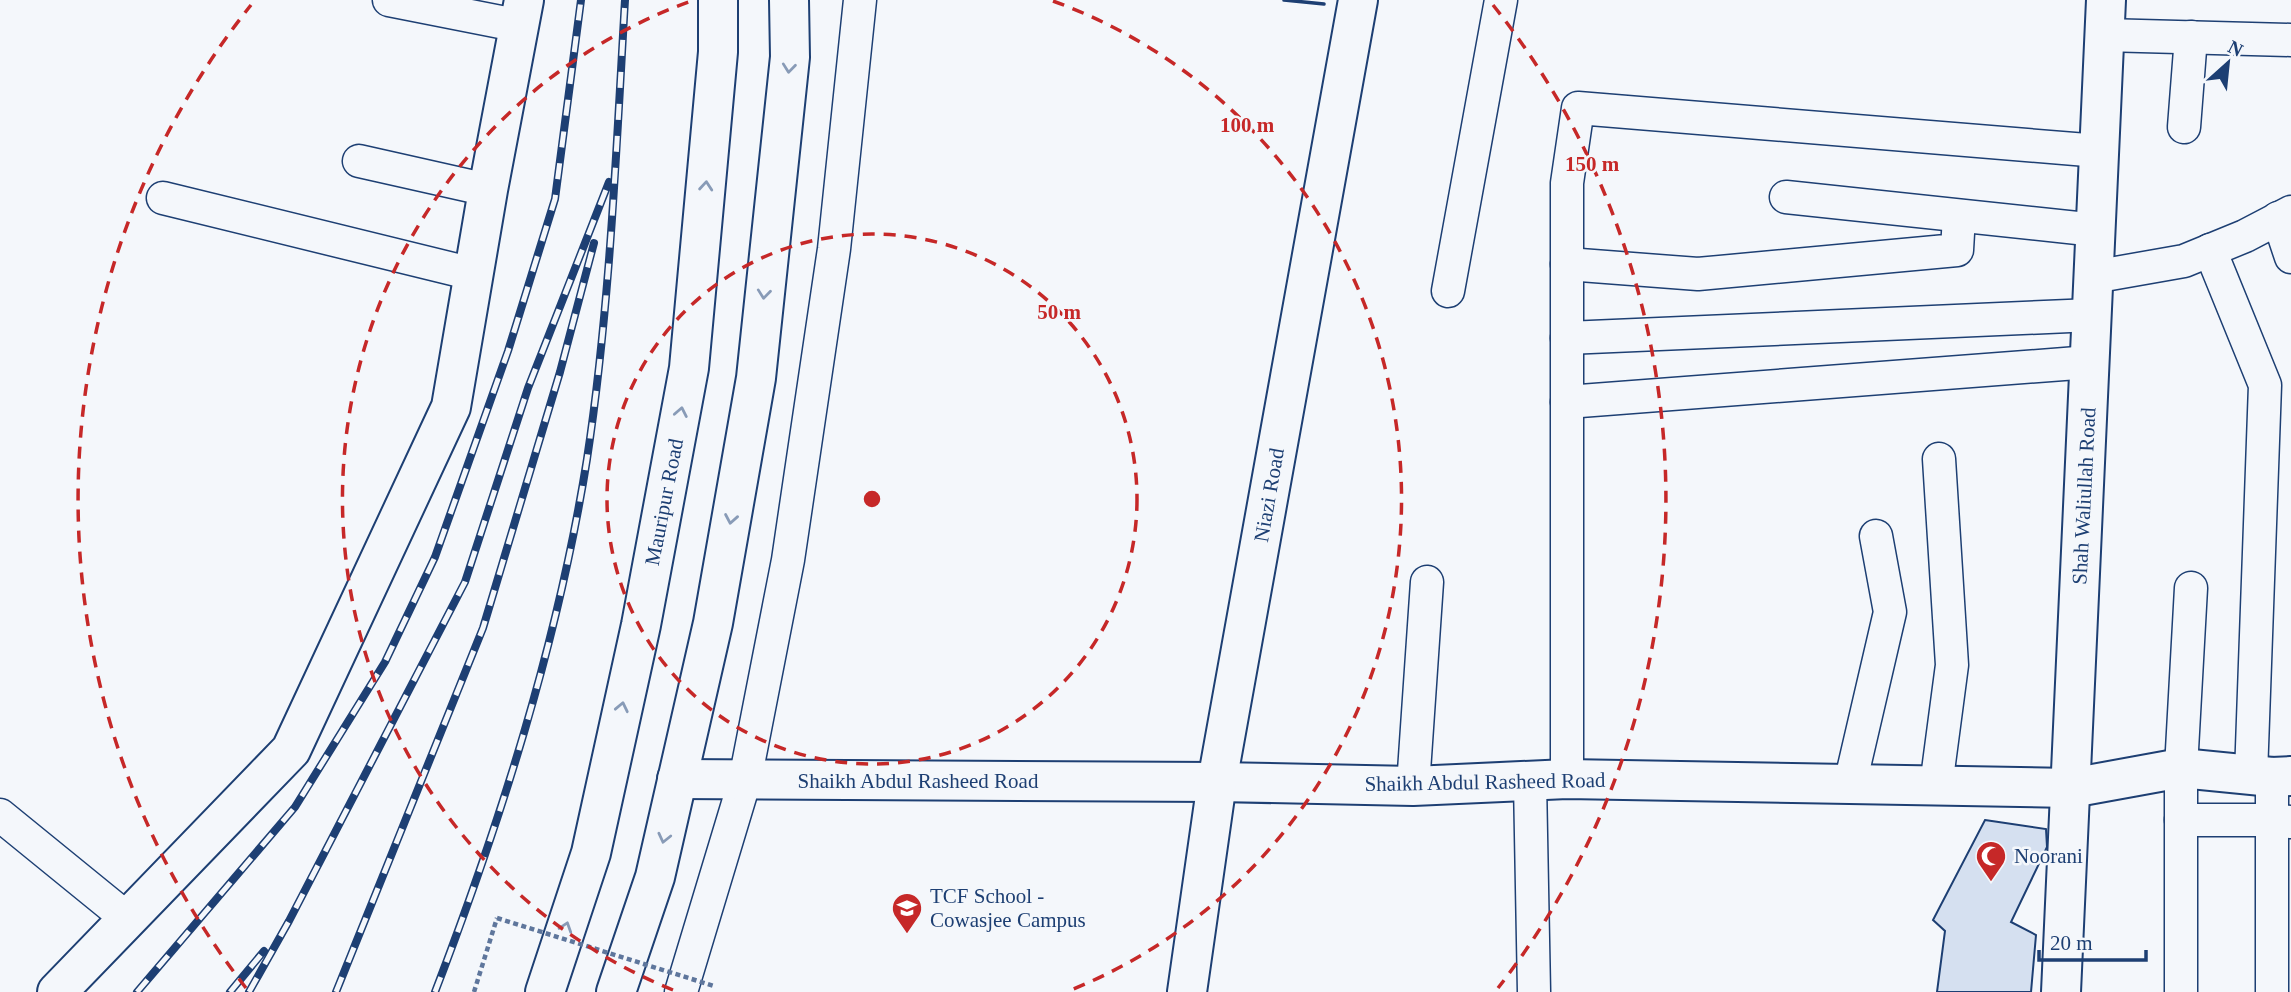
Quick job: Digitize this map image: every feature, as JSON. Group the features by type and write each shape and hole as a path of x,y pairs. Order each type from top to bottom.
{"main road":[{"name":"Mauripur Road","path":"545,992 590,853 641,625 689,368 719,52 718,0"},
{"path":"616,992 655,877 713,623 756,378 790,57 789,0"},
{"name":"Niazi Road","path":"1187,992 1217,782 1358,0"},
{"path":"57,992 291,750 451,407 522,13"},
{"name":"Shah Waliullah Road","path":"2061,992 2105,18"},
{"name":"Shaikh Abdul Rasheed Road","path":"677,779 1217,782 1413,786 1548,780 2071,788 2181,768 2271,776"}],"street":[{"path":"390,0 522,13"},
{"path":"681,992 745,780 792,533 834,249 860,0"},
{"path":"1448,291 1501,0"},
{"path":"2105,18 2191,37 2291,40"},
{"path":"2184,127 2191,37"},
{"path":"1534,992 1548,780 1567,402 1567,183 1578,108 2099,151"},
{"path":"359,161 488,191"},
{"path":"1786,197 2096,230"},
{"path":"163,198 473,274"},
{"path":"2093,277 2184,261 2245,236 2285,215 2291,257"},
{"path":"1567,264 1698,274 1957,250 1959,216"},
{"path":"2210,250 2278,382 2271,776 2281,821 2272,992"},
{"path":"1567,338 2092,315"},
{"path":"1567,402 2090,362"},
{"path":"1936,786 1952,665 1939,459"},
{"path":"1850,784 1890,612 1876,537"},
{"path":"1413,786 1427,582"},
{"path":"2181,992 2181,768 2191,588"},
{"path":"0,815 128,920"},
{"path":"2181,820 2281,821"}],"path":[{"path":"474,992 497,918 714,986"}],"building":[{"name":"Noorani","path":"1985,820 2046,829 2047,847 2011,922 2036,935 2031,992 1937,992 1945,931 1933,920"}],"railway":[{"path":"137,992 295,807 385,662 435,557 508,351 555,199 581,0"},
{"path":"435,992 483,862 525,730 544,663 575,527 587,459 601,345 625,0"},
{"path":"249,992 289,921 465,582 528,388 609,182"},
{"path":"336,992 483,628 560,372 594,243"},
{"path":"230,992 264,951"}],"wall":[{"path":"1284,0 1324,4"}],"place":[{"name":"Noorani","path":"1991,883"},
{"name":"TCF School - Cowasjee Campus","path":"907,935"}]}
